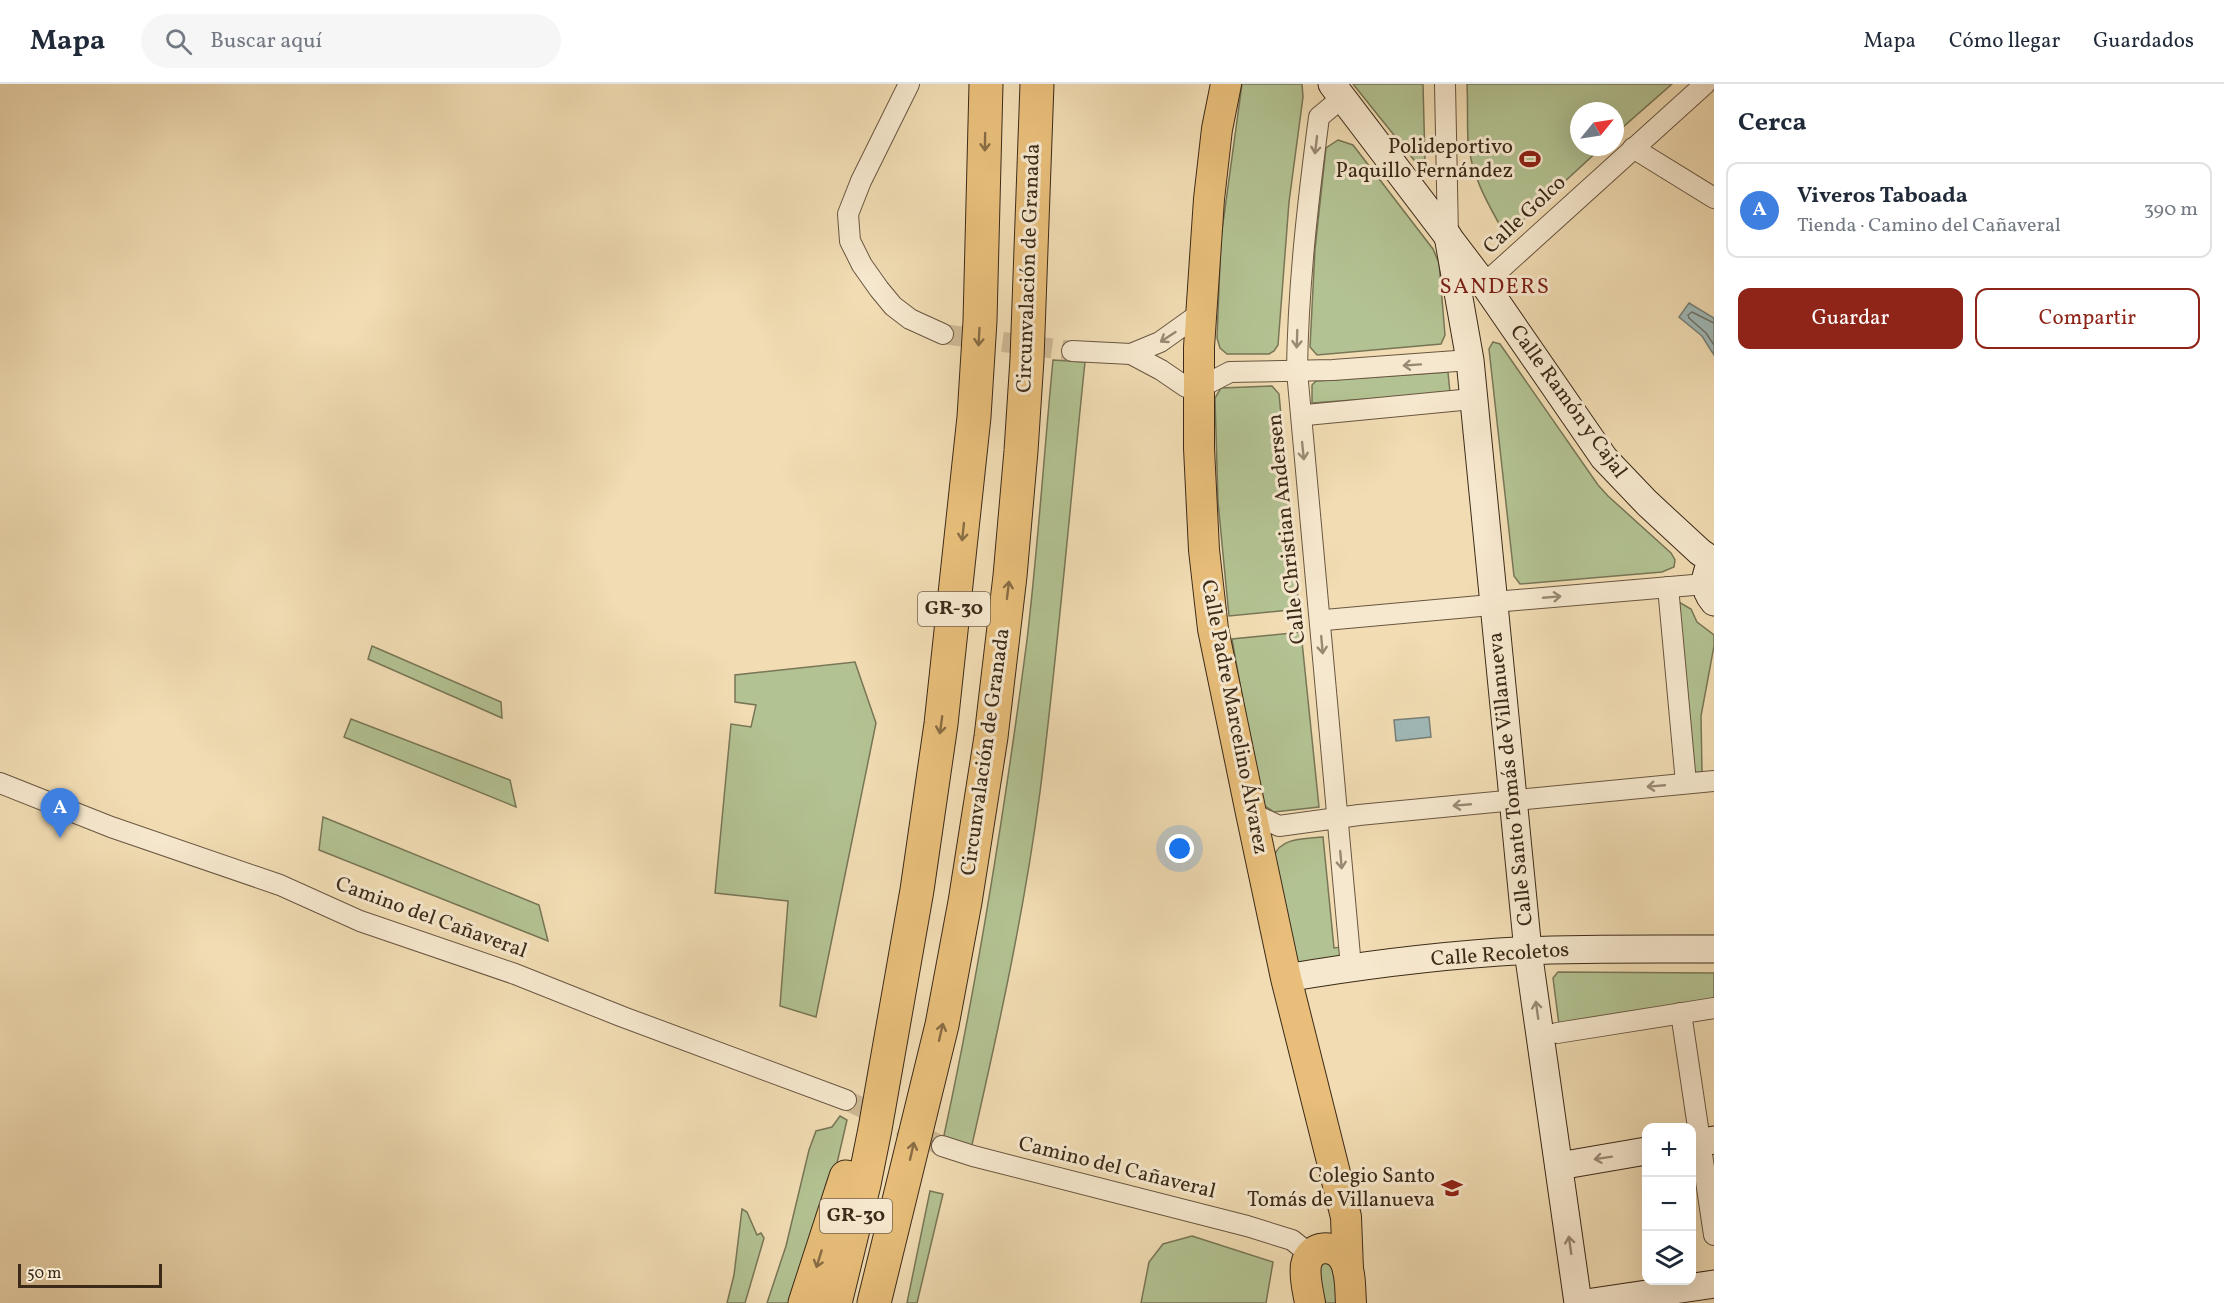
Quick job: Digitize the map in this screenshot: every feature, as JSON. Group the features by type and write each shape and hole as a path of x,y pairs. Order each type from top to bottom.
{"highway":[{"name":"GR-30","path":"835,1303 875,1129 919,878 941,724 974,417 980,321 986,84"},
{"name":"Circunvalación de Granada","path":"874,1303 942,1025 965,902 991,737 1010,576 1021,451 1028,336 1036,84"},
{"path":"806,1303 844,1180 875,1129"},
{"path":"897,1303 903,1275 899,1208"}],"main road":[{"name":"Calle Padre Marcelino Álvarez","path":"1226,84 1217,129 1209,199 1197,389 1204,550 1213,629 1251,813 1268,836 1286,978 1347,1227 1351,1303"},
{"name":"Calle Padre Marcelino Álvarez","path":"1315,1252 1327,1241 1334,1226 1340,1198"},
{"path":"1309,1301 1306,1266 1315,1252 1327,1248 1335,1250 1343,1258 1348,1270"}],"street":[{"path":"909,84 861,181 848,214 850,240 862,265 893,306 910,319 943,334"},
{"path":"1445,84 1449,236"},
{"name":"Calle Golco","path":"1484,284 1705,84"},
{"name":"Calle Ramón y Cajal","path":"1337,91 1484,284 1604,458 1647,503 1700,552 1712,577"},
{"name":"Calle Christian Andersen","path":"1337,91 1319,117 1297,334 1297,371 1351,967"},
{"path":"1633,148 1714,198"},
{"name":"Calle Santo Tomás de Villanueva","path":"1449,236 1470,360 1487,604 1513,800 1528,951 1578,1303"},
{"path":"1459,298 1484,284"},
{"name":"Calle Santo Tomás de Villanueva","path":"1470,360 1476,334 1502,310"},
{"path":"1131,354 1160,342 1202,312"},
{"path":"1199,347 1207,356 1230,372"},
{"path":"1072,351 1131,354 1186,387 1197,389 1230,372 1297,371 1470,360"},
{"path":"1306,416 1462,400"},
{"path":"1325,620 1668,587 1712,577"},
{"path":"1668,587 1686,783"},
{"path":"1268,836 1337,817 1714,781"},
{"name":"Camino del Cañaveral","path":"0,783 111,827 280,885 360,921 516,974 623,1017 846,1100"},
{"name":"Calle Recoletos","path":"1286,978 1351,967 1528,951 1714,949"},
{"path":"1557,1033 1714,1008"},
{"path":"1681,1013 1702,1142 1714,1235"},
{"name":"Camino del Cañaveral","path":"942,1146 973,1156 1247,1226 1292,1240 1315,1252"},
{"path":"1559,1166 1642,1152"},
{"path":"1586,1303 1714,1284"}],"green space":[{"path":"1242,84 1302,84 1303,97 1289,202 1278,345 1269,354 1227,354 1220,348 1217,338 1221,238"},
{"path":"1353,84 1423,84 1425,162 1423,165 1418,165"},
{"name":"Polideportivo Paquillo Fernández","path":"1467,84 1672,84 1624,126 1624,102 1570,102 1570,156 1592,156 1506,236 1482,190 1473,166 1468,141"},
{"path":"1338,140 1353,145 1433,249 1439,263 1445,335 1441,344 1317,355 1310,347 1315,249 1326,148"},
{"path":"1493,342 1500,344 1598,485 1671,553 1675,560 1674,567 1662,572 1520,584 1514,576 1489,349"},
{"path":"1053,360 1085,362 1058,631 1040,792 1026,882 971,1149 943,1140 980,953 1019,703 1034,570"},
{"path":"1448,372 1450,393 1312,403 1312,385 1316,381"},
{"path":"1272,386 1279,394 1299,609 1229,616 1218,502 1215,398 1221,388"},
{"path":"1677,601 1691,609 1697,622 1714,635 1701,716 1702,772 1693,773"},
{"path":"1301,632 1319,807 1274,812 1265,806 1260,797 1232,639"},
{"path":"372,646 501,702 502,718 368,659"},
{"path":"855,662 876,723 816,1017 780,1006 788,901 715,893 731,724 751,727 756,705 735,702 735,675"},
{"path":"351,719 510,780 516,807 344,737"},
{"path":"323,817 539,905 548,941 319,850"},
{"path":"1323,837 1334,948 1341,947 1341,954 1335,960 1294,964 1274,856 1282,845 1288,842"},
{"path":"1558,972 1714,973 1714,1002 1559,1025 1553,978"},
{"path":"840,1116 847,1120 831,1189 797,1303 767,1303 786,1246 809,1150 816,1131 832,1127"},
{"path":"930,1191 943,1194 917,1303 907,1303"},
{"path":"742,1209 747,1212 757,1235 761,1233 764,1238 745,1303 727,1303 734,1275"},
{"path":"1192,1236 1273,1262 1266,1303 1141,1303 1149,1262 1163,1244"},
{"path":"1332,1257 1341,1303 1319,1303 1315,1266"}],"water":[{"path":"1689,303 1714,318 1714,355 1702,336 1679,317"},
{"path":"1429,717 1431,737 1396,741 1394,720"}],"tunnel":[{"path":"943,334 1072,351"},
{"path":"846,1100 942,1146"}],"place":[{"name":"Polideportivo Paquillo Fernández","path":"1530,159"},
{"name":"Viveros Taboada","path":"60,838"},
{"name":"Colegio Santo Tomás de Villanueva","path":"1452,1188"}],"district":[{"name":"SANDERS","path":"1495,287"}]}
